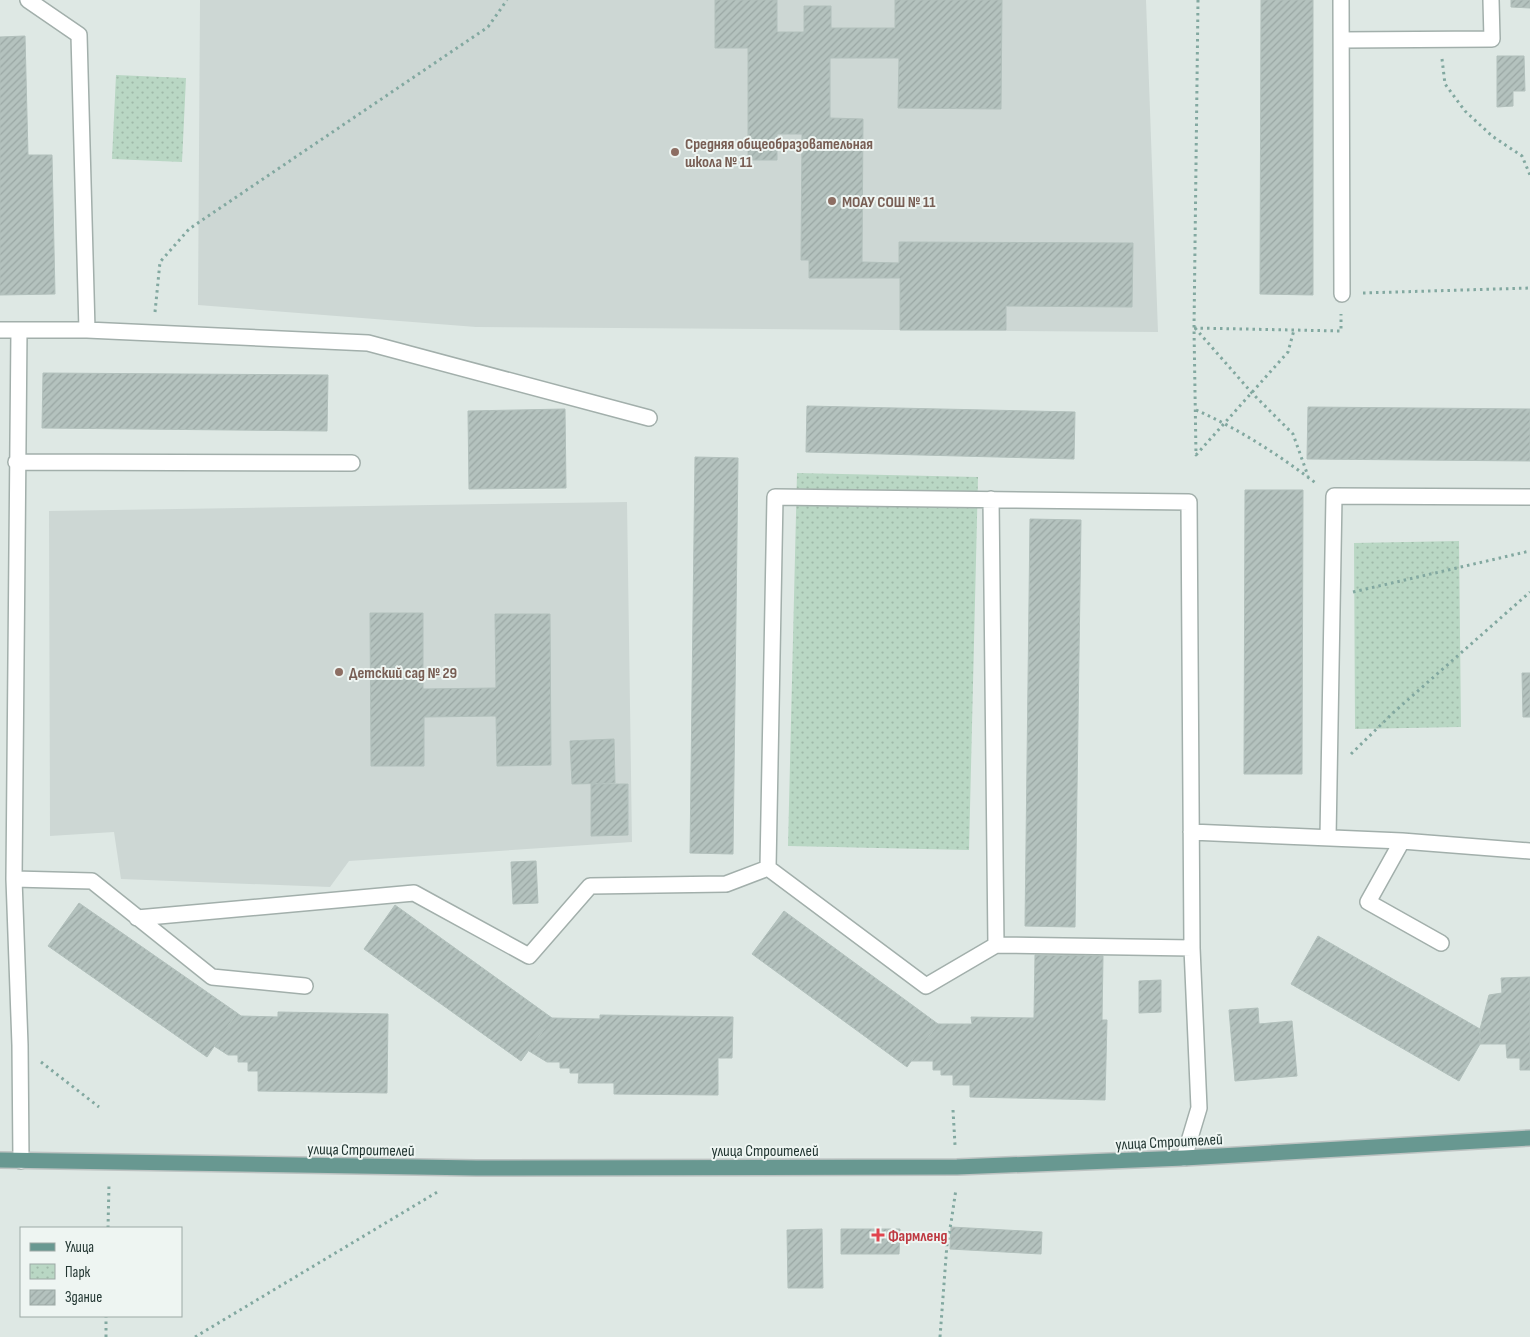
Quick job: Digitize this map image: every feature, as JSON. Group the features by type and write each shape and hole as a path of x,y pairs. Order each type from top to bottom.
{"main road":[{"name":"улица Строителей","path":"0,1160 476,1168 956,1167 1184,1158 1530,1138"}],"lane":[{"path":"28,0 79,35 87,330"},
{"path":"1341,0 1342,294"},
{"path":"1342,40 1492,39 1491,0"},
{"path":"0,330 154,332 368,343 649,418"},
{"path":"19,330 16,462 14,879 20,1045 20,1161"},
{"path":"16,462 352,463"},
{"path":"1328,838 1334,496 1530,497"},
{"path":"768,868 775,497 1189,502 1192,948 1199,1108 1184,1158"},
{"path":"991,500 996,945"},
{"path":"1191,832 1402,841 1530,851"},
{"path":"1402,841 1368,902 1441,943"},
{"path":"137,918 414,893 529,956 590,886 726,884 768,868"},
{"path":"768,868 926,986 996,945 1192,948"},
{"path":"14,879 92,881 212,977 305,986"}],"path":[{"path":"154,332 160,262 189,229 488,27 507,0"},
{"path":"1198,0 1194,328 1196,455 1288,352 1294,330"},
{"path":"1439,39 1445,84 1464,111 1492,136 1522,156 1530,175"},
{"path":"1342,294 1530,288"},
{"path":"1194,328 1341,331"},
{"path":"1194,328 1293,434 1308,476"},
{"path":"1196,410 1225,423 1308,476 1334,496"},
{"path":"1333,595 1365,590 1530,551"},
{"path":"1329,778 1394,712 1530,592"},
{"path":"20,1045 99,1107"},
{"path":"940,1337 946,1244 956,1191 953,1110"},
{"path":"108,1227 110,1163"},
{"path":"195,1337 442,1189"},
{"path":"106,1317 106,1337"}],"shaded area":[{"name":"Средняя общеобразовательная школа № 11","path":"200,0 1146,0 1158,332 476,327 198,305"},
{"name":"Детский сад № 29","path":"627,502 632,842 349,861 330,887 121,879 114,832 50,836 49,511"}],"green space":[{"path":"116,75 186,78 182,162 112,159"},
{"path":"797,473 978,477 969,850 788,846"},
{"path":"1459,541 1461,727 1355,729 1354,543"}],"building":[{"name":"МОАУ СОШ № 11","path":"715,0 777,0 777,32 804,32 804,6 831,6 831,28 895,28 895,0 1002,0 1001,109 898,108 899,58 830,58 830,118 863,119 862,262 899,263 899,242 1133,243 1132,307 1006,306 1006,330 900,330 900,278 809,278 809,260 801,260 802,134 777,134 777,160 748,160 748,48 715,48"},
{"path":"1261,0 1313,0 1313,295 1260,294"},
{"path":"1511,0 1530,0 1530,8 1511,7"},
{"path":"25,36 28,155 52,155 55,294 0,295 0,37"},
{"path":"1497,56 1524,56 1525,91 1513,91 1513,106 1497,107"},
{"path":"43,373 328,375 327,431 42,428"},
{"path":"807,406 1075,412 1074,459 806,452"},
{"path":"1308,407 1530,409 1530,461 1307,459"},
{"path":"565,409 566,488 469,489 468,411"},
{"path":"695,457 738,458 733,854 690,853"},
{"path":"1245,490 1303,490 1302,774 1244,774"},
{"path":"1030,519 1081,520 1075,927 1025,926"},
{"path":"370,613 423,613 423,689 496,688 495,614 550,614 551,765 497,766 496,716 424,717 424,766 371,766"},
{"path":"1522,673 1530,673 1530,717 1523,717"},
{"path":"614,739 615,783 572,784 570,741"},
{"path":"591,784 628,784 628,835 591,836"},
{"path":"536,861 538,903 513,904 511,862"},
{"path":"79,903 237,1013 207,1057 48,946"},
{"path":"395,905 552,1018 521,1061 364,949"},
{"path":"784,911 938,1024 907,1067 752,954"},
{"path":"1318,936 1480,1029 1480,1044 1459,1081 1291,984"},
{"path":"1035,955 1103,956 1102,1020 1107,1020 1105,1100 970,1097 970,1085 953,1085 953,1075 941,1075 941,1070 933,1070 933,1061 911,1061 938,1024 972,1024 971,1017 1034,1018"},
{"path":"1530,977 1530,1070 1520,1070 1520,1058 1507,1058 1506,1044 1480,1044 1480,1029 1489,995 1502,993 1501,978"},
{"path":"1161,980 1161,1012 1139,1013 1139,981"},
{"path":"1258,1008 1259,1024 1292,1021 1297,1076 1235,1081 1229,1010"},
{"path":"278,1012 388,1014 387,1093 258,1091 258,1071 248,1071 248,1062 238,1062 238,1055 228,1055 214,1046 237,1013 241,1016 278,1017"},
{"path":"600,1015 733,1017 732,1058 718,1058 718,1095 614,1094 614,1083 578,1083 579,1073 570,1073 570,1068 560,1068 560,1062 547,1062 529,1051 552,1018 600,1019"},
{"path":"951,1227 1042,1232 1041,1254 950,1249"},
{"path":"822,1229 823,1288 788,1288 787,1230"},
{"path":"841,1229 900,1229 899,1254 841,1254"}],"place":[{"name":"Средняя общеобразовательная школа № 11","path":"675,152"},
{"name":"МОАУ СОШ № 11","path":"832,201"},
{"name":"Детский сад № 29","path":"339,672"},
{"name":"Фармленд","path":"878,1235"}]}
